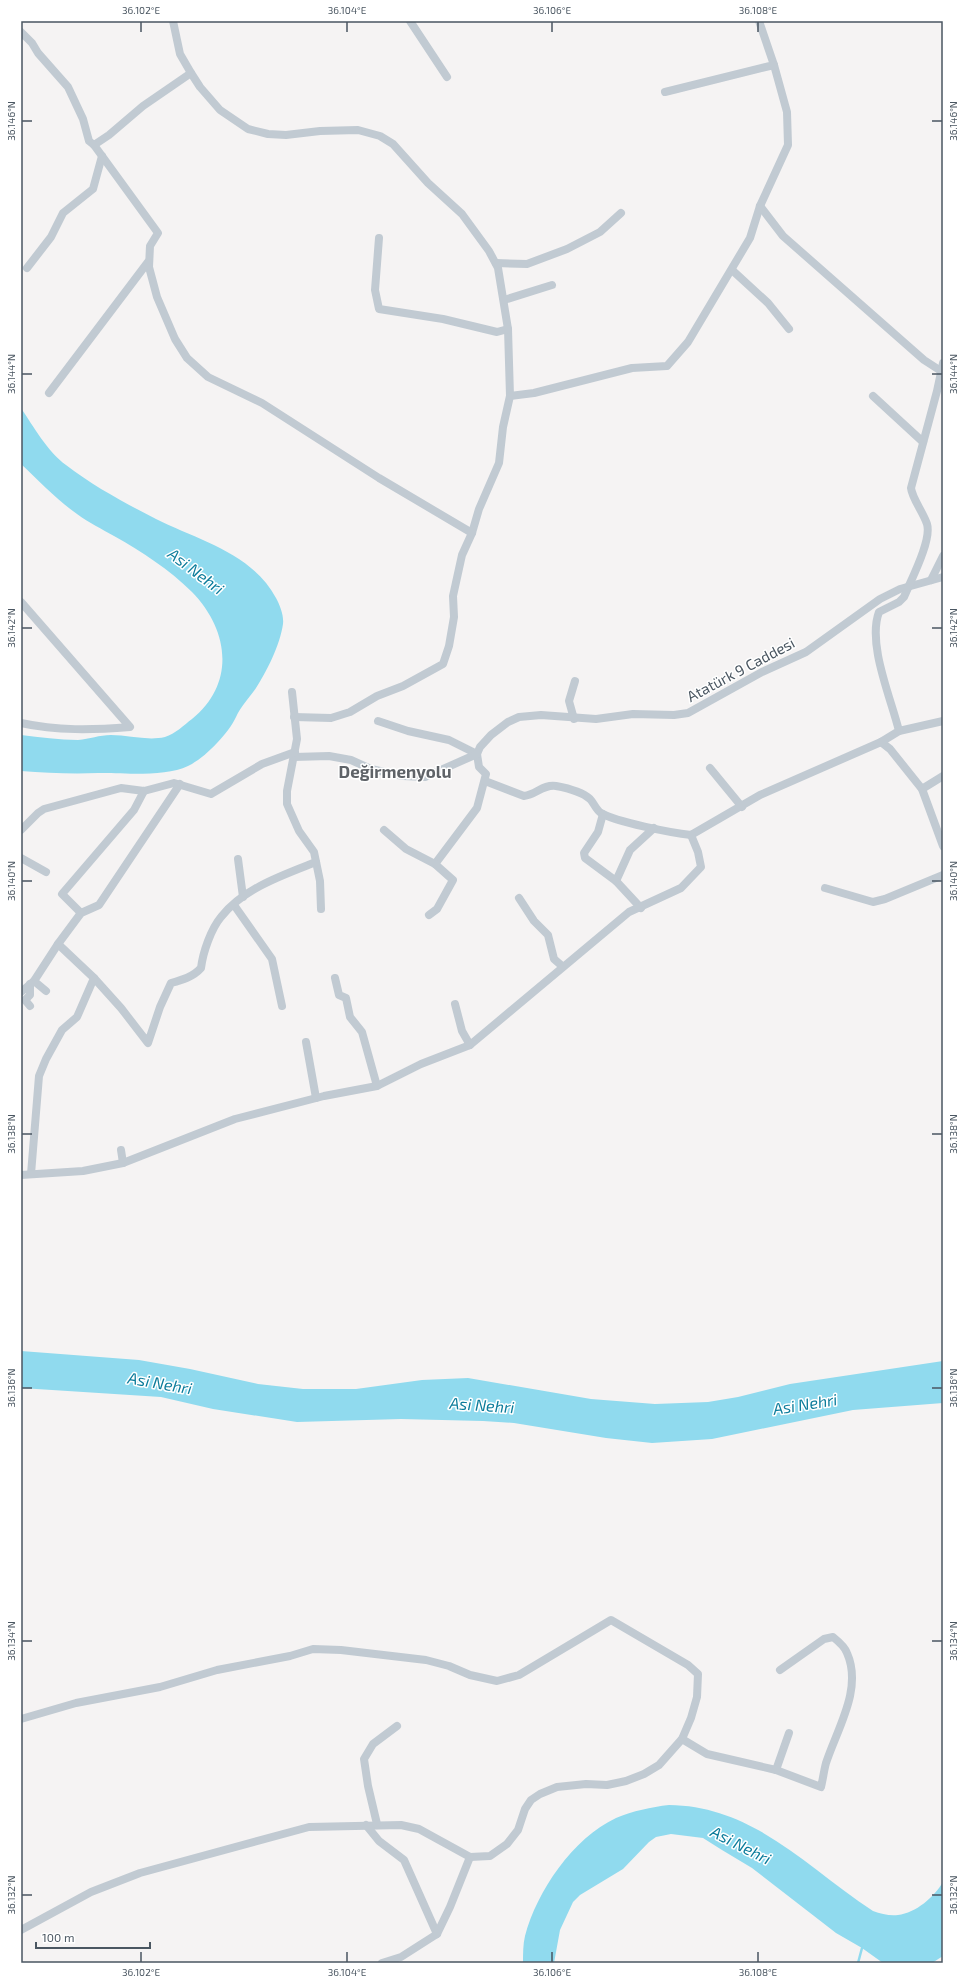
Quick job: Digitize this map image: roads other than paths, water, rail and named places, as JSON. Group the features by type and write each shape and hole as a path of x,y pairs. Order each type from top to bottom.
{"street":[{"path":"173,21 180,54 200,87 220,110 248,129 268,134 286,135 320,131 358,130 380,136 393,144 428,183 462,214 489,251 496,264 504,300 508,329 510,396 503,426 499,463 478,509 472,533 462,554 454,596 454,617 449,646 443,664 403,686 377,696 350,712 331,718 294,717"},
{"path":"410,21 447,77"},
{"path":"510,396 534,393 632,368 667,366 688,342 750,238 760,206 788,145 787,112 774,65 759,21"},
{"path":"21,32 32,43 38,54 68,87 83,119 89,141 94,145 158,233 150,246 148,262 157,296 175,339 187,358 208,377 262,403 379,478 472,533"},
{"path":"665,92 774,65"},
{"path":"94,145 109,135 143,106 191,73"},
{"path":"27,268 51,237 63,213 93,189 102,156"},
{"path":"760,206 784,236 924,360 942,367 911,488 911,495 918,503 928,525 928,536 923,552 904,597 899,602 879,612 876,619 876,640 887,693 898,731"},
{"path":"496,264 527,264 567,249 600,232 621,213"},
{"path":"379,238 375,290 379,309 443,319 497,332 508,329"},
{"path":"49,393 148,262"},
{"path":"732,270 768,303 788,329"},
{"path":"504,300 552,285"},
{"path":"872,396 923,442"},
{"path":"931,580 943,556"},
{"name":"Atatürk 9 Caddesi","path":"477,754 488,738 513,719 535,715 574,719 596,719 632,714 674,715 688,713 762,672 795,658 814,647 867,607 889,594 943,577"},
{"path":"21,602 130,727 88,730 37,726 21,723"},
{"path":"574,681 569,701 574,719"},
{"path":"292,692 297,739 287,791 287,804 299,831 314,852 320,881 322,909"},
{"path":"378,721 408,731 450,740 477,754"},
{"path":"485,782 524,796 531,796 541,788 551,786 577,791 590,799 600,813 654,828 691,835 760,795 881,742 898,731 943,721"},
{"path":"881,742 890,749 922,789 943,846"},
{"path":"21,830 38,813 44,810 121,788 144,791 174,783 211,794 262,764 294,755 329,756 351,760 372,769 396,774 425,777 477,754"},
{"path":"435,864 477,808 486,774 479,767 477,754"},
{"path":"710,768 742,806"},
{"path":"922,789 943,776"},
{"path":"21,992 32,983 81,913 100,905 180,784"},
{"path":"81,913 62,894 134,810 144,791"},
{"path":"603,814 598,832 584,853 585,858 616,881 641,908"},
{"path":"616,881 630,850 654,828"},
{"path":"384,830 406,849 435,864 453,881 437,909 429,915"},
{"path":"21,1175 83,1171 123,1164 235,1119 316,1098 377,1086 421,1064 470,1045 562,966 629,912 641,908 681,888 701,867 698,852 691,835"},
{"path":"21,858 46,872"},
{"path":"238,859 243,897"},
{"path":"58,944 94,978 121,1008 148,1043 160,1007 171,983 188,978 201,968 211,935 221,917 243,897 279,876 316,862"},
{"path":"825,888 873,902 885,899 943,875"},
{"path":"520,898 534,921 548,934 554,959 562,966"},
{"path":"234,905 272,959 282,1006"},
{"path":"31,1174 39,1076 46,1059 62,1030 77,1016 94,978"},
{"path":"335,978 339,995 346,998 350,1017 362,1032 377,1086"},
{"path":"32,983 46,991"},
{"path":"30,1006 25,1000 30,995 32,983"},
{"path":"455,1004 462,1031 470,1045"},
{"path":"306,1042 316,1098"},
{"path":"121,1150 123,1164"},
{"path":"21,1719 76,1703 160,1687 217,1670 290,1656 313,1649 341,1650 426,1660 449,1666 470,1675 497,1681 519,1675 611,1620 688,1665 698,1674 696,1697 691,1718 682,1739 659,1765 644,1774 626,1781 607,1785 586,1784 557,1787 540,1794 532,1800 525,1809 518,1830 507,1844 490,1856 470,1857 419,1830 401,1825 377,1824 309,1827 140,1873 91,1892 21,1930"},
{"path":"682,1739 707,1754 776,1770 821,1787 826,1763 845,1712 852,1688 851,1670 847,1652 833,1636 824,1639 780,1670"},
{"path":"377,1824 368,1786 364,1759 373,1744 397,1726"},
{"path":"776,1770 789,1733"},
{"path":"366,1825 380,1841 404,1860 436,1934"},
{"path":"382,1963 401,1958 436,1934 450,1907 470,1857"}],"water":[{"name":"Asi Nehri","path":"21,408 36,431 59,460 98,487 133,507 172,527 206,541 239,559 266,583 280,607 283,624 276,649 256,688 240,709 228,731 222,738 202,757 188,766 168,772 144,774 50,773 21,771 21,735 78,740 111,735 158,738 172,734 192,719 206,705 216,689 221,673 222,656 220,639 214,623 192,592 155,561 70,509 21,464"},
{"name":"Asi Nehri","path":"21,1351 139,1360 190,1369 258,1384 303,1389 356,1389 422,1380 468,1378 591,1399 655,1404 708,1402 738,1397 790,1384 943,1361 943,1403 853,1410 712,1439 652,1443 606,1438 514,1423 483,1421 401,1419 297,1422 213,1409 161,1397 21,1388"},
{"name":"Asi Nehri","path":"669,1805 699,1808 727,1816 753,1827 801,1858 848,1894 873,1911 879,1913 889,1915 905,1914 918,1908 930,1899 943,1882 943,1956 932,1963 883,1963 862,1948 836,1933 752,1868 703,1838 671,1834 656,1837 649,1842 623,1869 580,1895 573,1902 560,1930 554,1963 523,1963 524,1939 538,1901 548,1884 571,1852 600,1827 616,1818 629,1813"}],"waterway":[{"path":"858,1963 862,1948"}],"district":[{"name":"Değirmenyolu","path":"395,772"}]}
